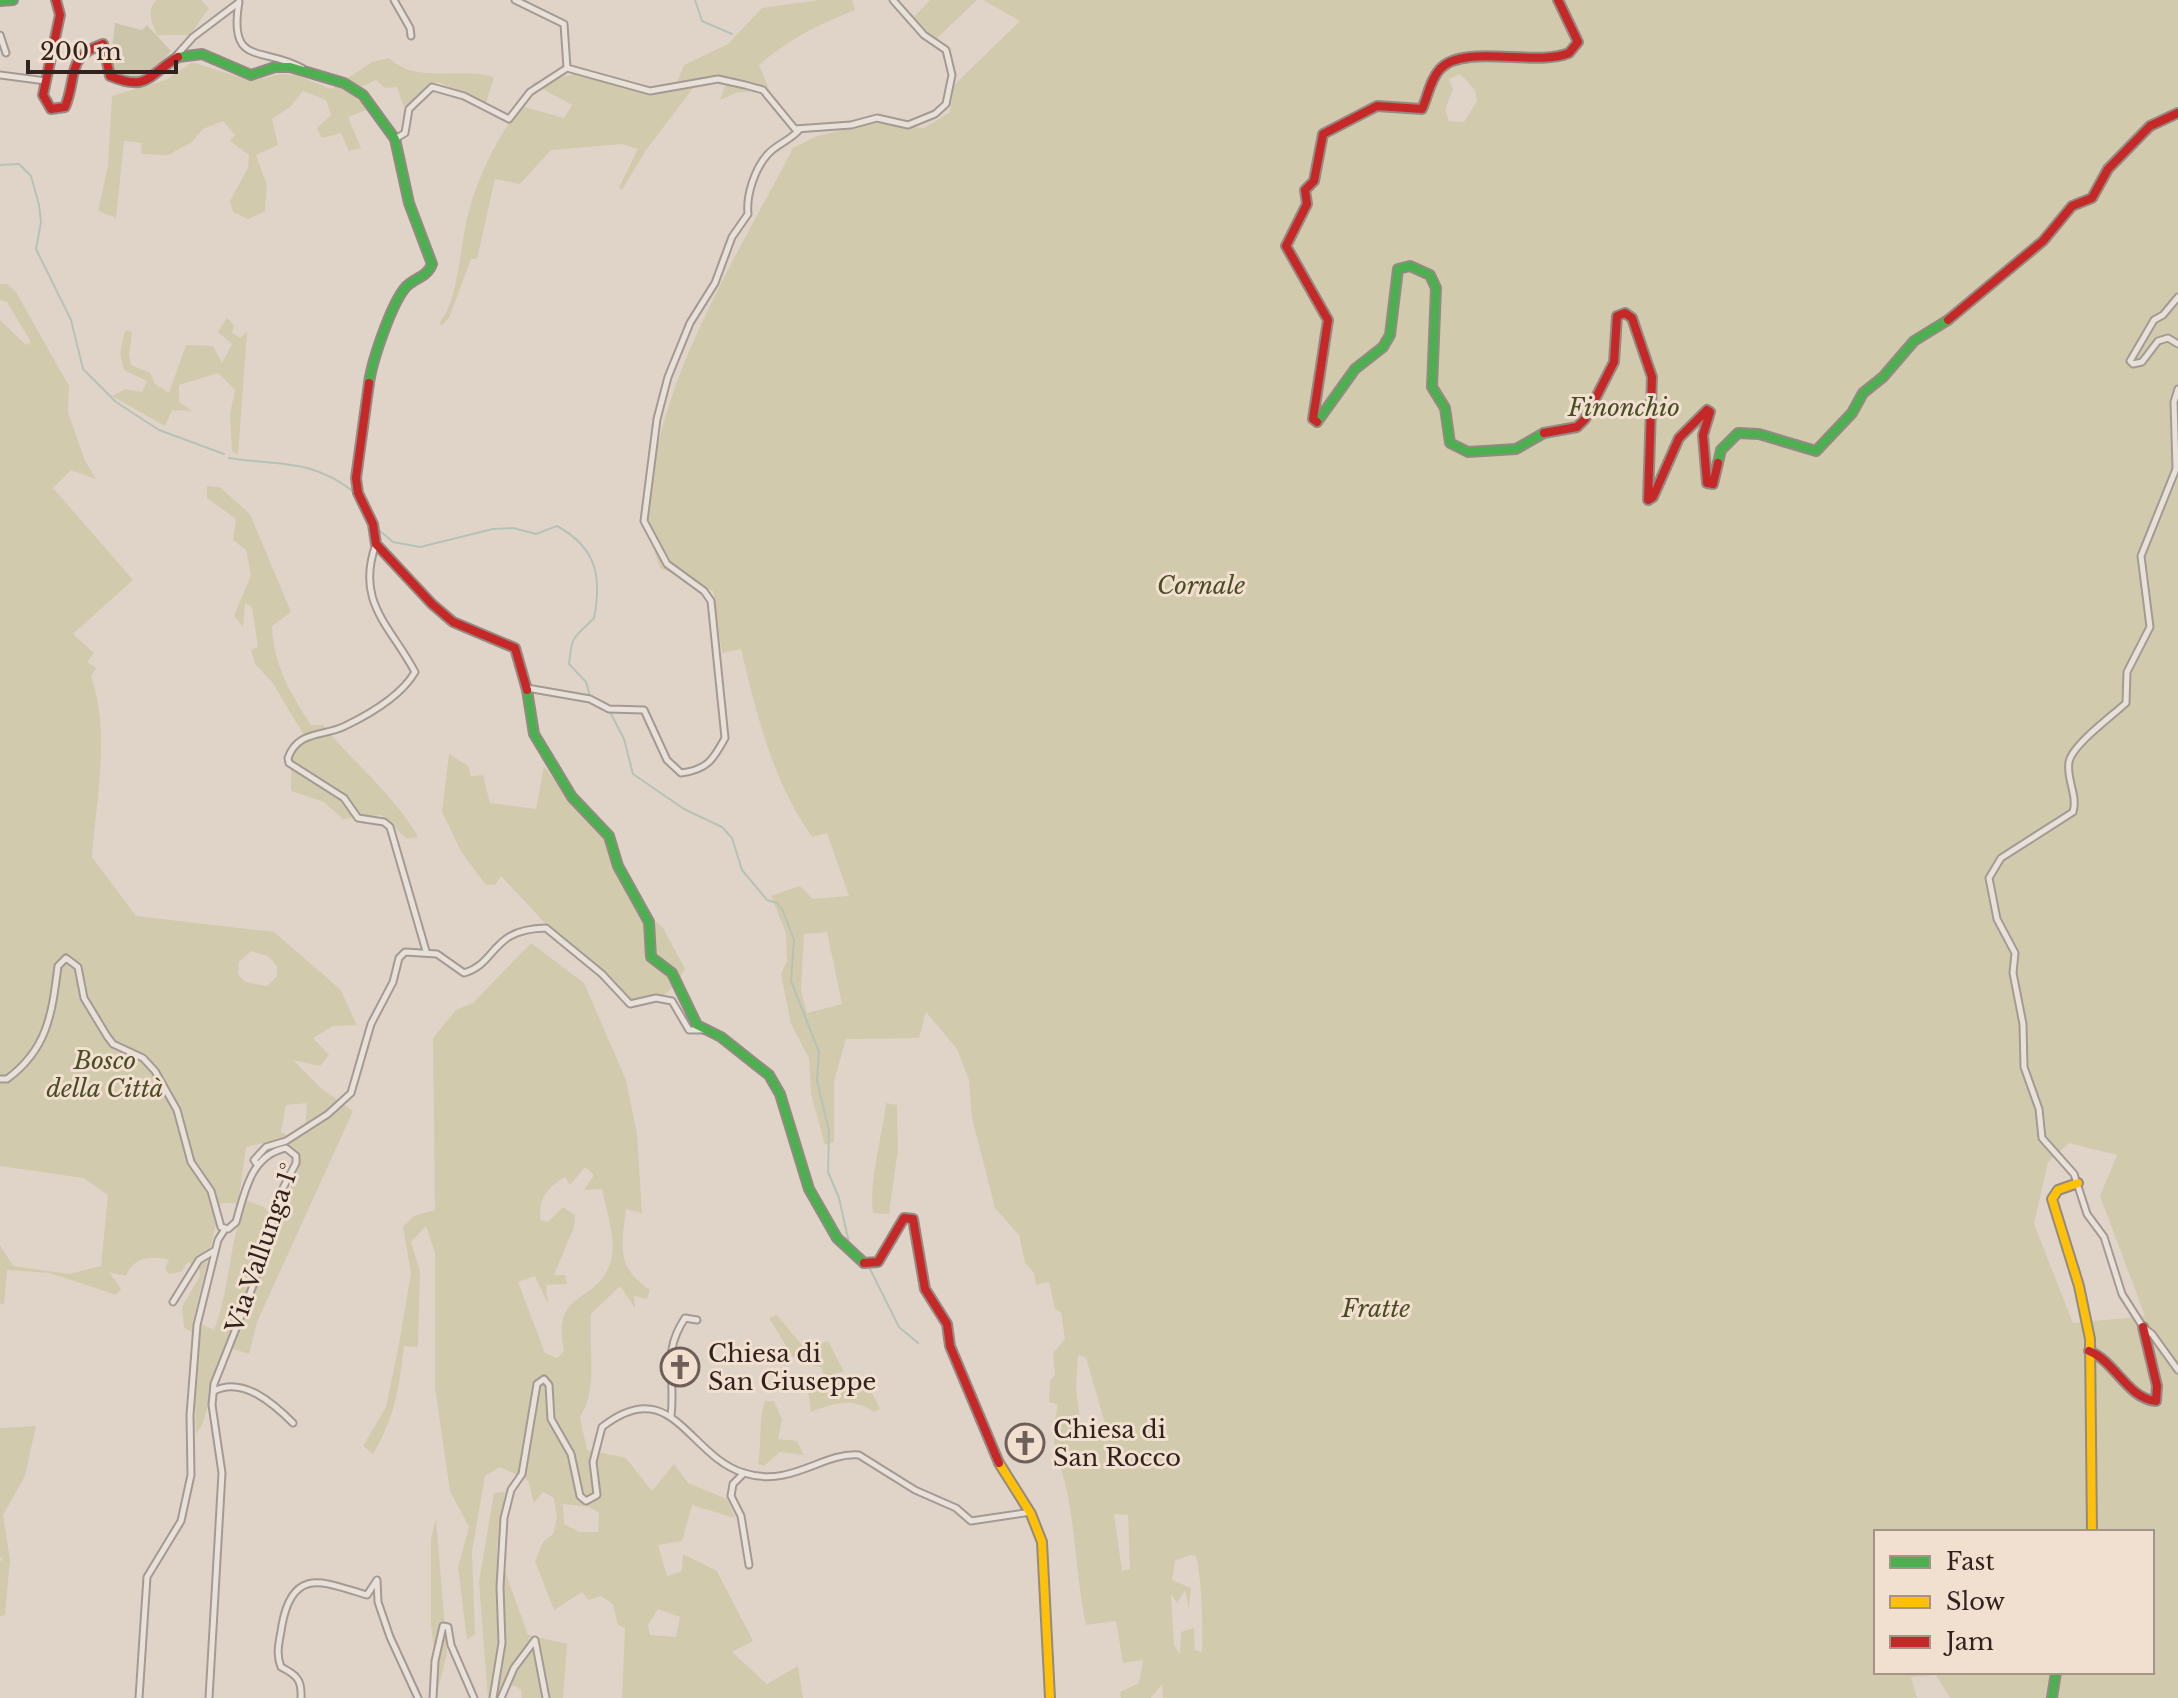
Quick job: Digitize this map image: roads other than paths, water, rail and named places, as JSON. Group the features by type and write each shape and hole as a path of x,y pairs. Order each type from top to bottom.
{"street":[{"path":"1,3 13,0"},
{"path":"56,0 60,15 46,81 46,103 58,111 69,99 77,55 83,49 103,44 108,53 110,76 129,84 153,79 193,37 240,1"},
{"path":"394,0 410,28 411,36"},
{"path":"515,0 554,16 564,24 567,68"},
{"path":"395,139 405,133 409,109 432,87 464,96 509,119 530,92 567,68 650,91 718,79 745,85 763,90 790,126 800,129 851,125 877,118 908,125 935,114 946,104 952,75 946,50 924,35 893,0"},
{"path":"1558,0 1578,42 1570,53 1549,60 1459,56 1438,71 1422,109 1377,106 1323,134 1314,181 1305,190 1307,204 1286,246 1328,320 1313,419 1317,422 1355,369 1383,347 1390,335 1398,269 1410,266 1430,275 1436,288 1432,387 1445,408 1448,436 1454,448 1479,453 1516,449 1541,434 1577,427 1585,419 1614,362 1617,316 1625,313 1632,318 1652,377 1648,500 1653,497 1679,438 1707,410 1710,412 1703,435 1707,483 1713,484 1721,450 1738,433 1760,432 1805,451 1816,451 1852,413 1863,393 1883,377 1914,341 1952,317 2043,241 2072,206 2092,198 2108,169 2150,126 2178,113"},
{"path":"240,1 235,33 241,44 260,56 288,60 309,74"},
{"path":"0,35 6,53"},
{"path":"169,64 187,54 199,54 251,75 275,67 344,83 363,95 395,139 409,203 432,264 429,272 405,288 370,377 357,487 373,524 376,544 368,573 371,597 415,672 390,698 344,727 303,738 288,758 289,763 344,798 358,818 384,822 390,827 426,951"},
{"path":"0,75 46,81"},
{"path":"527,688 572,694 609,709 644,710 667,760 681,773 693,772 719,753 725,738 711,601 704,591 667,564 644,521 657,419 683,336 715,283 732,237 748,214 746,198 763,163 768,154 800,129"},
{"path":"2178,297 2163,315 2154,320 2130,361 2133,364 2142,362 2158,341 2168,338 2178,344"},
{"path":"2178,389 2174,402 2176,469 2141,556 2150,627 2127,672 2126,703 2076,747 2068,763 2076,802 2073,812 2001,858 1989,878 1997,919 2015,953 2013,973 2023,1024 2024,1067 2039,1109 2042,1138 2067,1163 2078,1183 2087,1214 2104,1237 2118,1286 2143,1327 2152,1334 2178,1370"},
{"path":"376,544 453,622 503,640 515,648 527,688 528,713 534,734 572,797 609,836 618,866 649,922 651,957 677,981 697,1025 710,1030 762,1066 775,1083 809,1189 846,1249 864,1263 878,1262 904,1218 913,1219 925,1289 947,1324 950,1346 985,1423 997,1459 1030,1511 1043,1550 1043,1613 1050,1698"},
{"path":"256,1163 254,1160 261,1151 293,1136 351,1093 371,1024 393,982 399,958 409,951 426,951 444,958 464,973 474,970 501,939 528,928 546,928 602,974 630,1004 656,998 672,1001 689,1030 699,1033 710,1030"},
{"name":"Via Vallunga 1°","path":"0,1079 7,1079 35,1055 55,1004 58,966 66,958 72,959 78,967 84,998 107,1036 113,1044 143,1058 155,1071 177,1110 191,1162 211,1191 221,1227 225,1229 236,1222 256,1163 268,1153 286,1148 293,1152 296,1163 279,1197 259,1268 213,1392 222,1473 209,1698"},
{"path":"2078,1183 2058,1190 2052,1199 2081,1295 2089,1351 2092,1530"},
{"path":"139,1698 147,1577 181,1521 191,1475 190,1415 197,1325 215,1251 225,1229"},
{"path":"173,1302 199,1260 215,1251"},
{"path":"671,1416 675,1397 672,1340 685,1318 697,1320"},
{"path":"2089,1351 2102,1354 2142,1399 2156,1401 2159,1393 2143,1345 2143,1327"},
{"path":"493,1698 502,1643 500,1587 504,1518 511,1490 522,1474 540,1381 544,1379 549,1385 551,1419 571,1454 580,1496 586,1501 597,1495 596,1447 602,1427 616,1417 650,1410 671,1416 721,1463 744,1473 793,1474 845,1456 859,1455 915,1490 956,1508 971,1521 1030,1511"},
{"path":"213,1392 227,1386 246,1390 281,1408 293,1423"},
{"path":"744,1473 733,1484 731,1496 741,1516 749,1565"},
{"path":"301,1698 302,1685 296,1674 281,1667 277,1658 285,1610 292,1595 305,1584 326,1582 367,1595 377,1580 380,1610 418,1698"},
{"path":"433,1698 439,1633 443,1626 448,1627 451,1645 474,1698"},
{"path":"501,1698 514,1668 535,1640 546,1698"},
{"path":"2052,1698 2056,1674"}],"waterway":[{"path":"695,0 702,21 732,34"},
{"path":"0,165 19,164 31,176 41,222 36,249 71,320 83,369 116,402 159,430 224,454"},
{"path":"229,458 308,468 323,473 354,492"},
{"path":"379,530 393,542 420,547 493,529 513,528 536,534 557,526 570,535 588,554 596,577 594,618 575,637 569,664 586,682 590,696"},
{"path":"610,712 624,739 633,774 684,809 722,827 732,838 742,870 767,900 777,903 783,911 794,940 791,981 819,1052 817,1081 829,1131 828,1172 839,1198 849,1243 862,1255"},
{"path":"869,1267 899,1327 918,1343"}],"place":[{"name":"Chiesa di San Giuseppe","path":"680,1367"},
{"name":"Chiesa di San Rocco","path":"1025,1443"}],"park label":[{"name":"Finonchio","path":"1624,407"},
{"name":"Cornale","path":"1201,585"},
{"name":"Bosco della Città","path":"105,1074"},
{"name":"Fratte","path":"1376,1308"}]}
